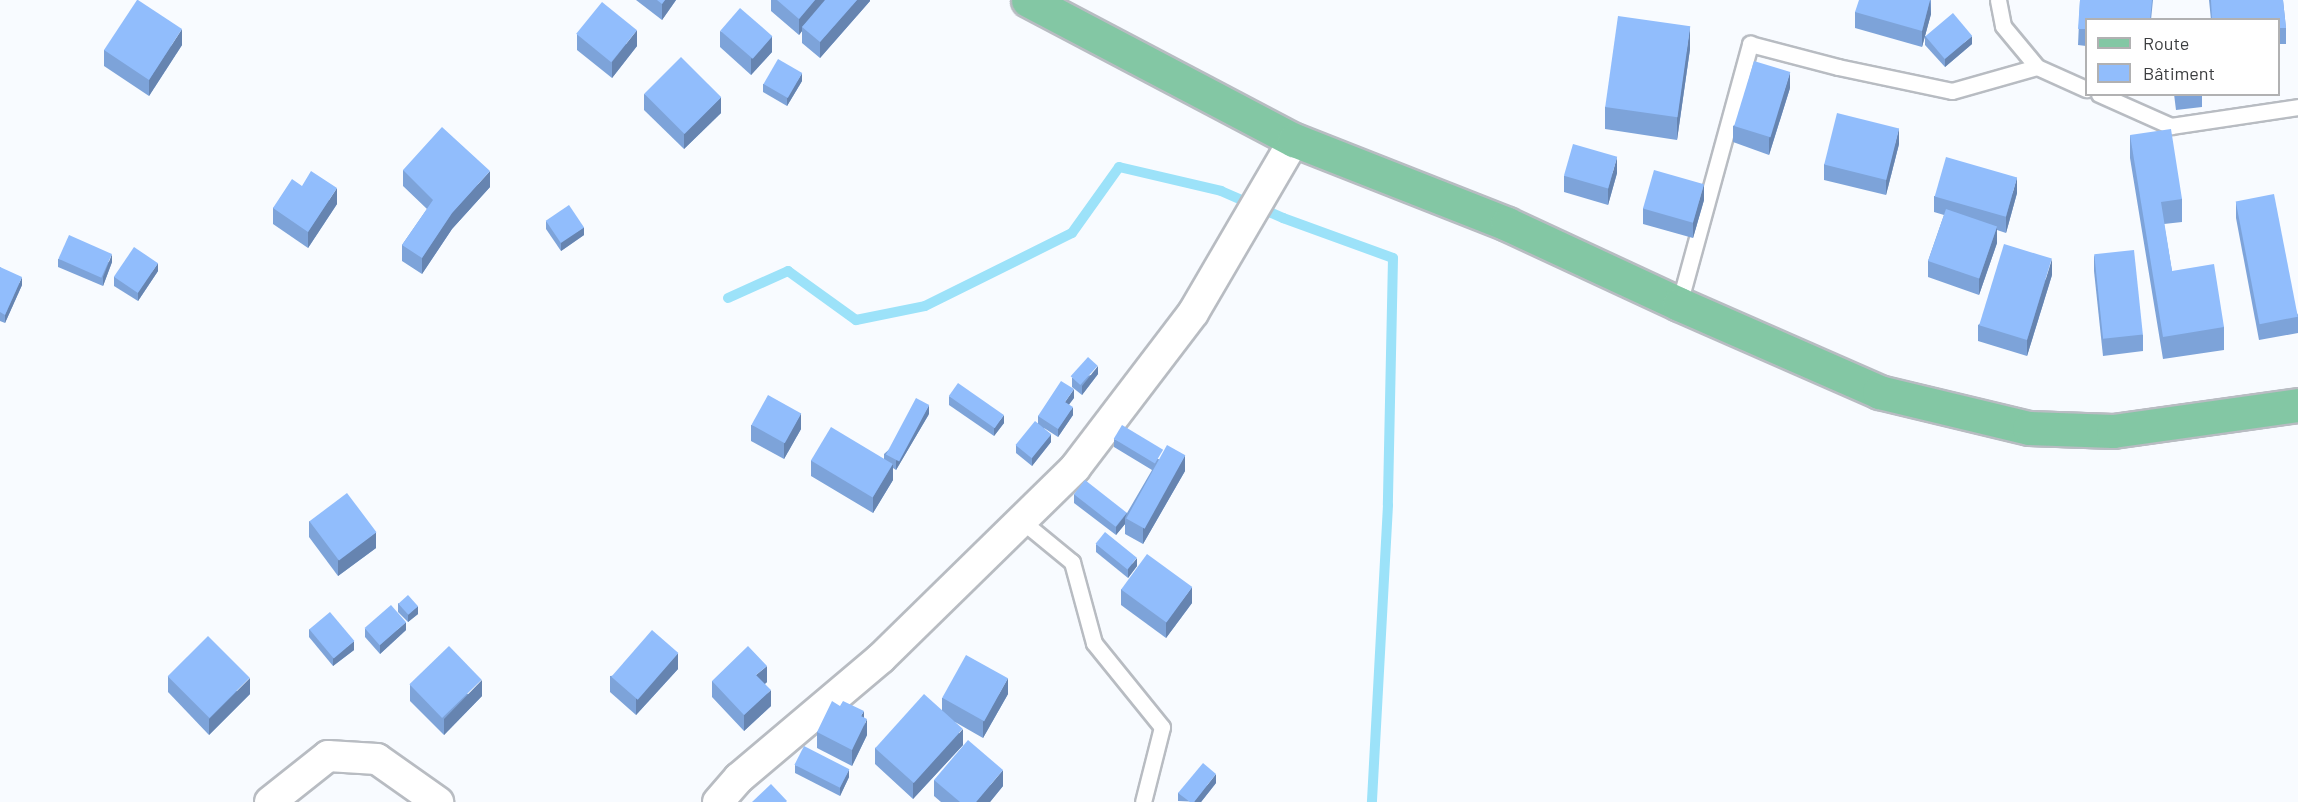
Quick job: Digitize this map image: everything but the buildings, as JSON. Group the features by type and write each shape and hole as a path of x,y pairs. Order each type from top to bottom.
{"main road":[{"path":"1028,0 1294,140 1507,224 1679,304 1879,392 2029,428 2113,431 2298,405"}],"street":[{"path":"718,802 740,778 881,658 1076,468 1193,313 1294,140"},
{"path":"270,802 327,756 377,759 438,802"}],"lane":[{"path":"1998,0 2003,26 2037,67 2085,89"},
{"path":"1679,304 1750,44 1838,67 1952,91 2037,67"},
{"path":"2104,96 2171,126 2298,107"},
{"path":"1022,521 1072,562 1094,642 1162,728 1143,802"}],"waterway":[{"path":"728,298 788,271 856,320 925,306 1072,233 1119,167 1221,191 1283,218 1393,258 1388,505 1372,802"}]}
